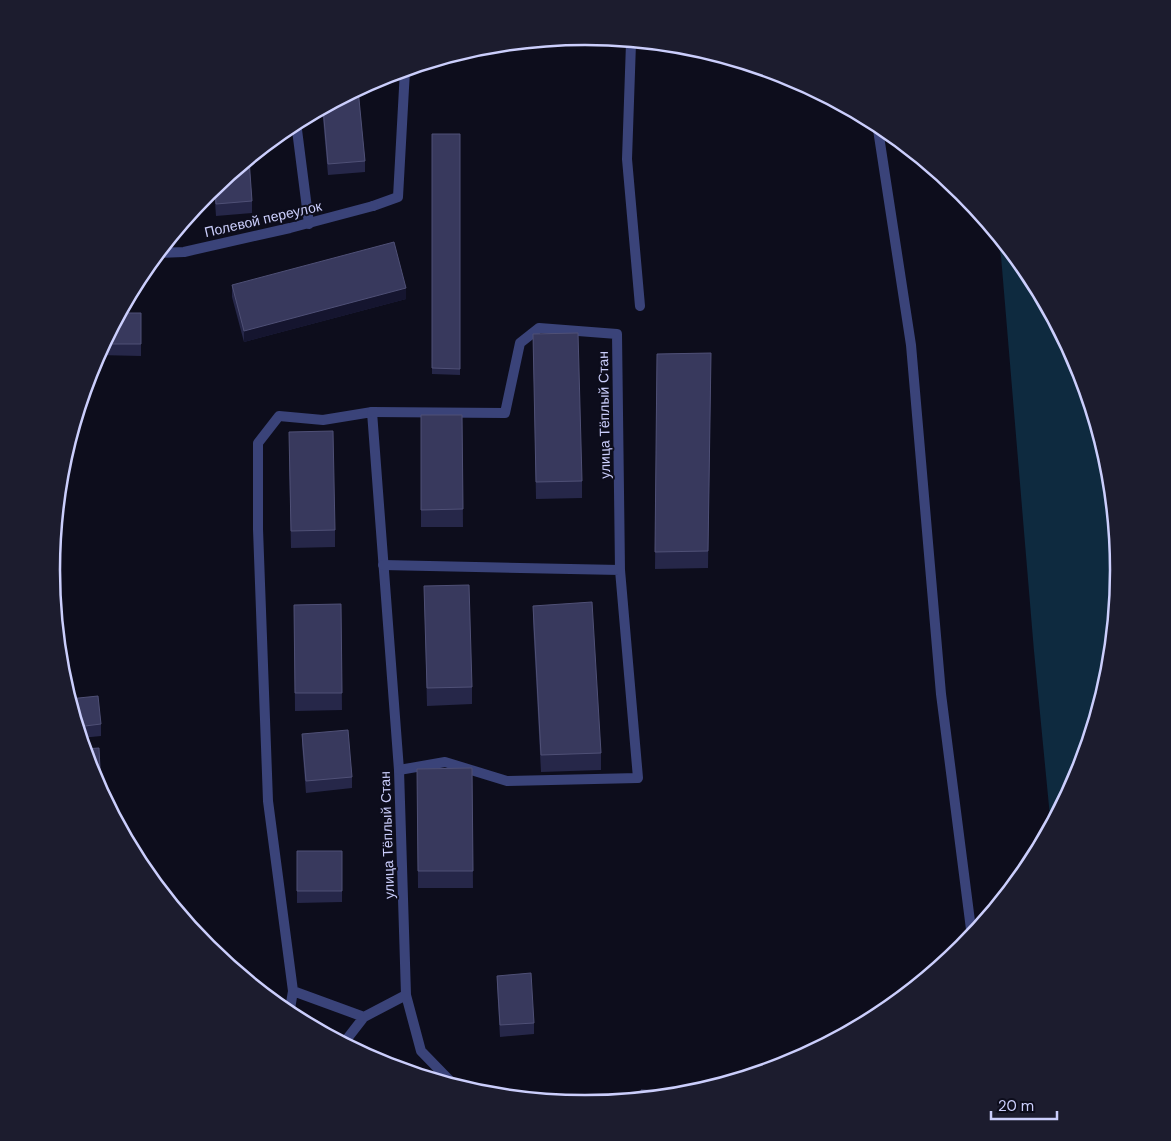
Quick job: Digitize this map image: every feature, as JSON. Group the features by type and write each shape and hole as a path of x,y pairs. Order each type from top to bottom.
{"street":[{"path":"631,47 626,158 640,306"},
{"name":"Полевой переулок","path":"168,253 184,252 309,224 374,206 398,197 405,78"},
{"path":"297,132 309,224"},
{"path":"878,135 911,345 941,694 971,928"},
{"name":"улица Тёплый Стан","path":"446,1077 420,1051 406,995 399,770 372,412 505,413 520,343 539,328 617,334 620,570"},
{"path":"291,1005 293,991 268,801 258,529 258,443 279,416 323,420 372,412"},
{"path":"383,565 620,570 638,778 507,781 445,762 399,770"},
{"path":"293,991 364,1017"},
{"path":"347,1039 364,1017 406,995"}],"water":[{"path":"999,247 1041,308 1071,369 1093,434 1101,468 1110,536 1110,605 1101,673 1083,739 1071,772 1050,816 1034,651"}],"building":[{"path":"359,96 365,161 328,164 324,115"},
{"path":"432,134 460,134 460,369 432,368"},
{"path":"250,167 252,201 216,204 216,197"},
{"path":"394,242 406,288 244,331 232,285"},
{"path":"127,313 141,313 141,344 111,344"},
{"path":"578,333 582,481 536,482 533,334"},
{"path":"711,353 708,551 655,552 657,354"},
{"path":"421,415 462,415 463,509 421,510"},
{"path":"333,431 335,530 291,531 289,432"},
{"path":"469,585 472,687 427,688 424,586"},
{"path":"592,602 601,753 541,755 533,606"},
{"path":"341,604 342,693 295,693 294,605"},
{"path":"98,696 101,724 84,726 76,698"},
{"path":"348,730 352,777 306,781 302,734"},
{"path":"99,748 100,772 100,772 91,749"},
{"path":"472,768 473,871 418,871 417,769"},
{"path":"297,851 342,851 342,891 297,891"},
{"path":"531,973 534,1023 500,1025 497,976"},
{"path":"641,1090 661,1091 654,1092 641,1093"}]}
